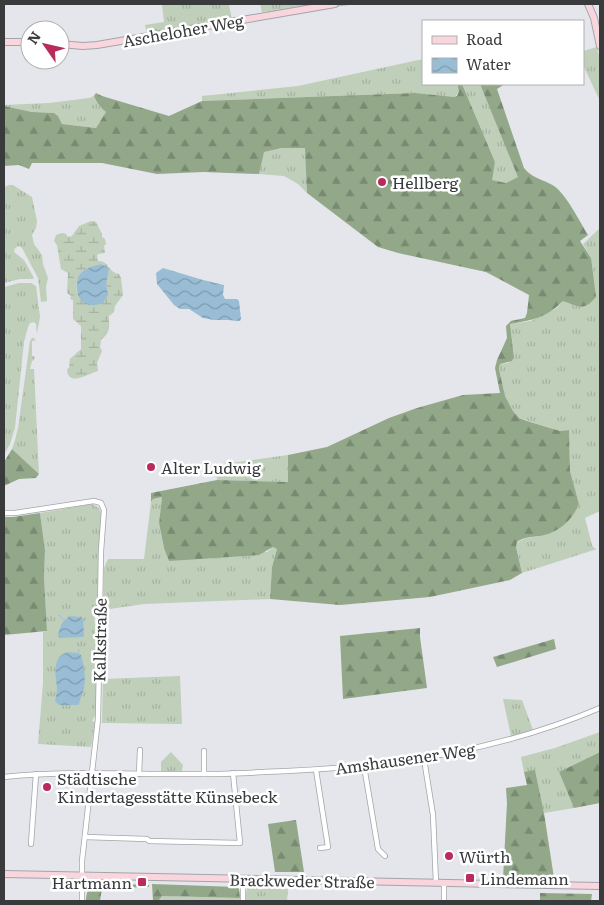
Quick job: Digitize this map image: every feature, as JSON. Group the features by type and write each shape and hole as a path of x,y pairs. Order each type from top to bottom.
{"street":[{"name":"Ascheloher Weg","path":"70,45 97,45 335,4"},
{"path":"588,4 597,17 600,46"},
{"path":"4,42 20,42"},
{"name":"Kalkstraße","path":"4,513 94,501 101,503 104,510 101,551 98,719 82,861 82,901"},
{"name":"Amshausener Weg","path":"4,777 36,774 92,773 204,774 316,770 364,766 424,759 513,740 575,719 600,708"},
{"path":"139,774 140,750"},
{"path":"204,751 204,774"},
{"path":"424,759 433,815 436,883"},
{"path":"364,766 378,849 385,856"},
{"path":"316,770 328,847 320,848"},
{"path":"85,837 147,839 149,841 240,843 233,773"},
{"path":"31,844 36,774"},
{"name":"Brackweder Straße","path":"4,874 600,886"},
{"path":"243,879 243,901"},
{"path":"444,883 444,901"}],"green space":[{"path":"162,4 229,4 232,20 147,34 145,25 164,22"},
{"path":"260,4 315,4 262,12"},
{"path":"597,47 600,60 600,101 584,67 584,51"},
{"path":"422,59 422,85 457,85 459,91 453,97 415,93 202,101 202,96 298,86"},
{"path":"457,85 462,85 495,162 492,180 506,183 518,177 480,85 503,85 497,89 524,168 559,190 588,235 580,241 591,258 596,297 588,305 584,306 577,306 563,301 545,315 510,324 514,357 512,361 500,364 499,369 505,396 519,418 560,431 569,430 570,471 579,504 576,510 564,525 553,532 525,538 517,542 516,547 522,573 510,580 430,597 340,605 270,599 272,567 277,549 273,547 259,555 169,561 164,548 159,523 162,497 153,499 151,502 151,493 217,480 288,482 288,455 327,447 389,418 417,408 463,395 500,393 495,368 507,338 506,326 511,321 525,318 529,295 486,272 378,247 307,193 305,148 282,148 264,152 259,174 203,172 157,174 102,163 32,163 29,169 19,165 4,166 4,106 32,112 54,113 62,124 96,128 106,112 96,101 94,96 96,93 169,116 202,101 415,93 453,97 457,96 459,91"},
{"path":"462,85 480,85 519,177 506,183 491,180 495,162"},
{"path":"94,96 106,112 96,128 62,124 54,113 32,112 4,106 49,103"},
{"path":"282,148 306,148 307,193 298,184 284,176 259,174 263,152"},
{"path":"13,185 32,197 37,221 32,235 34,244 42,255 48,278 46,287 47,301 41,302 38,278 22,248 19,246 15,248 14,252 24,260 34,278 4,283 4,187"},
{"path":"91,221 96,222 106,244 104,246 105,253 97,255 98,261 102,261 115,273 119,274 123,295 115,306 114,312 109,316 109,330 101,340 100,347 102,351 97,363 98,371 75,379 68,375 67,369 69,368 70,359 81,349 81,326 73,319 73,300 70,299 71,296 67,293 68,273 61,269 57,245 54,241 56,235 63,233 68,237 72,236 79,226","holes":["101,264 109,271 106,281 107,288 77,293 77,281 85,270"]},
{"path":"600,228 600,511 585,518 592,545 597,549 522,573 516,547 517,543 542,534 579,504 570,471 569,430 560,431 519,418 505,396 499,369 500,364 508,363 513,359 510,324 531,321 557,308 591,258 583,244"},
{"path":"19,283 31,283 36,286 40,317 37,333 36,324 34,322 30,323 24,342 15,428 4,455 4,287"},
{"path":"32,338 36,342 33,340 32,342 32,356 35,357 30,369 34,369 39,474 12,449 18,428 30,341"},
{"path":"12,449 39,474 36,478 19,479 4,486 4,462"},
{"path":"288,455 288,482 217,480 216,465"},
{"path":"162,497 159,523 164,548 267,552 273,547 277,549 272,567 270,599 144,604 103,610 104,568 108,559 144,559 151,502 153,499"},
{"path":"92,504 99,508 101,512 97,608 94,611 97,658 96,714 92,721 95,722 91,747 38,744 43,683 43,632 47,631 44,577 45,550 40,513"},
{"path":"40,513 45,550 44,577 47,631 4,635 4,517"},
{"path":"420,628 427,688 343,699 340,636"},
{"path":"554,639 556,649 497,667 493,657"},
{"path":"180,676 182,724 102,723 103,679"},
{"path":"503,699 522,700 533,730 511,736"},
{"path":"600,732 600,752 559,772 574,808 544,813 535,771 524,772 521,757 555,748"},
{"path":"171,752 183,765 182,771 161,771 161,762"},
{"path":"600,752 600,803 574,808 559,772"},
{"path":"535,770 554,878 503,879 506,788 527,785 524,772"},
{"path":"296,820 304,872 275,872 268,824"},
{"path":"94,883 149,885 149,887 102,888 100,901 86,901 88,891"},
{"path":"152,884 237,887 240,898 162,896 159,901 153,901"},
{"path":"248,887 288,889 287,901 246,901 245,895"},
{"path":"540,893 592,894 591,901 540,901"},
{"path":"162,896 240,898 240,901 159,901"}],"water":[{"path":"101,264 107,267 109,271 106,283 108,295 103,303 88,305 81,300 77,292 78,278 84,270"},
{"path":"163,268 224,285 223,295 225,299 237,299 239,301 240,321 203,318 189,309 180,309 174,305 157,284 156,273"},
{"path":"70,616 83,619 83,637 58,637 61,625"},
{"path":"68,652 81,655 83,663 85,684 78,705 59,705 55,701 57,662 63,654"}],"waterway":[{"path":"312,5 318,4"},
{"path":"337,6 353,4"},
{"path":"268,12 305,6"},
{"path":"59,615 64,620"},
{"path":"78,654 79,650"}],"place":[{"name":"Hellberg","path":"382,182"},
{"name":"Alter Ludwig","path":"151,467"},
{"name":"Städtische Kindertagesstätte Künsebeck","path":"47,787"},
{"name":"Würth","path":"449,856"},
{"name":"Lindemann","path":"470,878"},
{"name":"Hartmann","path":"142,882"}]}
